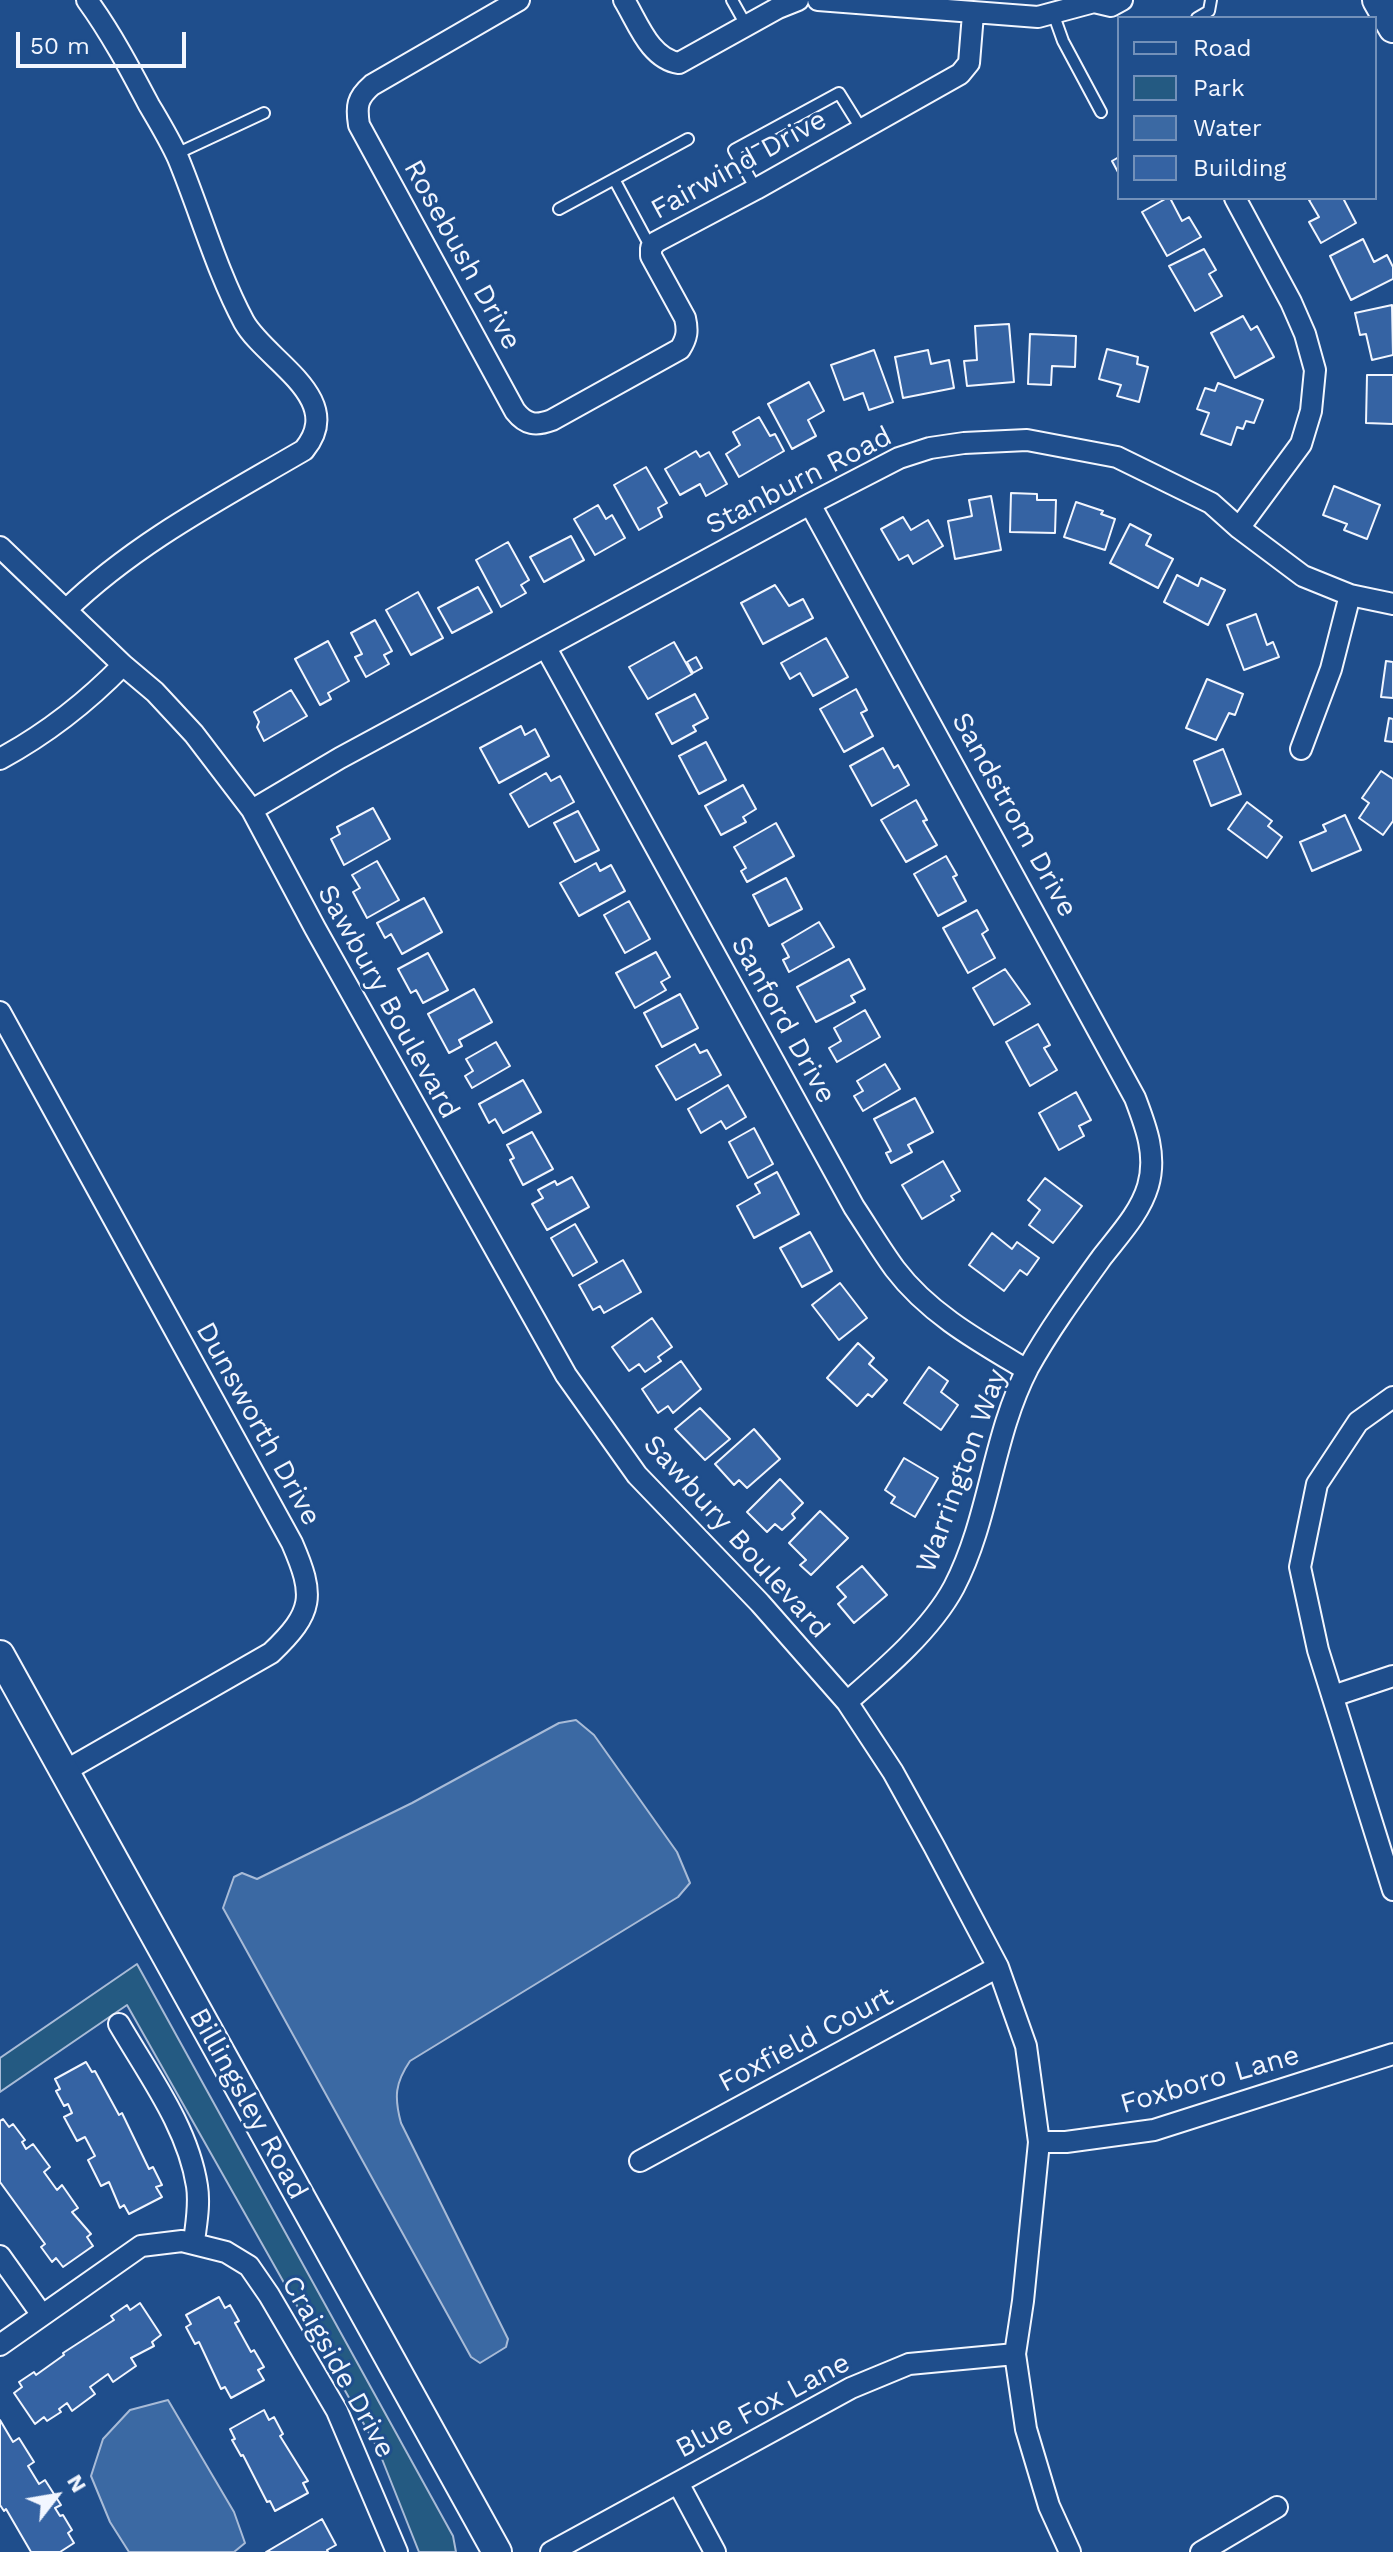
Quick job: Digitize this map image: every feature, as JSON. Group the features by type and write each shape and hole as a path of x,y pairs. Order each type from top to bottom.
{"street":[{"path":"66,610 90,586 163,533 304,450 314,438 318,423 310,398 295,376 245,325 176,154 109,32 87,0"},
{"name":"Rosebush Drive","path":"519,0 372,85 362,93 356,106 359,125 515,411 530,424"},
{"path":"624,0 655,51 679,63 793,1"},
{"path":"818,0 1038,17 1094,1 1111,6 1122,0"},
{"path":"1377,0 1393,28"},
{"name":"Fairwind Drive","path":"530,424 552,420 680,349 688,329 651,256 651,248 656,242 960,74 969,63 973,14"},
{"path":"1236,200 1291,302 1305,334 1315,370 1311,411 1301,444 1239,528"},
{"name":"Stanburn Road","path":"252,810 340,758 810,504 899,458 930,448 1027,440 1117,457 1211,503 1303,576 1350,595 1393,604"},
{"name":"Sandstrom Drive","path":"810,504 1135,1098 1147,1128 1152,1159"},
{"name":"Sawbury Boulevard","path":"0,547 155,692 184,723 252,810 338,970 566,1375 637,1475 760,1603 847,1702 893,1772 998,1967 1026,2046 1039,2142 1015,2354 1026,2429 1049,2506 1070,2552"},
{"path":"1301,749 1331,669 1350,595"},
{"name":"Sanford Drive","path":"546,648 847,1193 880,1246 897,1271 930,1305 962,1331 1027,1370"},
{"path":"0,759 23,747 93,696 123,665"},
{"name":"Dunsworth Drive","path":"0,1012 292,1543 305,1573 308,1607 292,1633 271,1653 65,1771"},
{"name":"Warrington Way","path":"847,1702 915,1639 953,1588 975,1535 997,1450 1027,1370 1077,1291 1137,1210 1148,1186 1152,1159"},
{"path":"1393,1397 1358,1422 1317,1484 1300,1567 1318,1650 1393,1890"},
{"name":"Billingsley Road","path":"0,1655 497,2552"},
{"path":"1333,1696 1393,1676"},
{"name":"Foxfield Court","path":"640,2161 998,1967"},
{"path":"0,2345 141,2246 194,2242 197,2186 187,2149 176,2123 119,2024"},
{"name":"Foxboro Lane","path":"1039,2142 1066,2142 1154,2130 1393,2054"},
{"name":"Craigside Drive","path":"194,2242 226,2252 249,2266 269,2295 337,2411 397,2552"},
{"path":"0,2256 42,2315"},
{"name":"Blue Fox Lane","path":"551,2552 851,2388 909,2364 1015,2354"},
{"path":"678,2483 715,2552"},
{"path":"1201,2552 1277,2507"}],"lane":[{"path":"732,0 746,25"},
{"path":"1200,16 1209,11 1211,0"},
{"path":"1053,13 1063,41 1101,112"},
{"path":"756,189 734,150 839,93 862,130"},
{"path":"176,154 264,113"},
{"path":"559,209 688,139"},
{"path":"614,179 651,248"}],"green space":[{"path":"137,1964 453,2536 456,2552 419,2552 378,2449 127,2005 0,2092 0,2058"}],"water":[{"path":"576,1720 594,1735 677,1852 690,1883 678,1897 410,2061 401,2076 397,2105 401,2123 508,2339 506,2347 480,2363 471,2357 223,1908 234,1877 242,1873 257,1879 412,1803 559,1723"},
{"path":"168,2400 234,2512 245,2543 234,2552 129,2552 110,2522 91,2476 103,2439 130,2410"}],"building":[{"path":"1163,200 1171,200 1182,221 1189,217 1201,237 1167,256 1142,212"},
{"path":"1309,200 1344,200 1356,223 1321,243 1309,222 1319,217"},
{"path":"1363,239 1374,262 1387,255 1393,267 1393,279 1351,300 1330,256"},
{"path":"1204,249 1216,270 1209,274 1222,296 1195,311 1169,266"},
{"path":"1392,305 1393,355 1372,360 1366,334 1360,335 1355,313"},
{"path":"1243,316 1251,330 1257,326 1274,357 1235,378 1211,333"},
{"path":"1009,324 1014,382 967,386 964,361 977,360 975,326"},
{"path":"1030,334 1076,336 1075,367 1052,366 1051,385 1028,384"},
{"path":"1107,349 1138,357 1137,364 1148,367 1139,402 1117,396 1121,385 1099,379"},
{"path":"874,350 893,402 869,410 863,393 844,400 831,365"},
{"path":"928,350 931,364 949,360 954,388 903,398 895,357"},
{"path":"1367,375 1393,375 1393,424 1366,423"},
{"path":"809,382 824,411 808,420 816,436 792,449 768,404"},
{"path":"1218,383 1263,400 1254,423 1246,421 1243,429 1237,427 1231,445 1201,434 1209,413 1197,409 1205,388 1215,391"},
{"path":"759,417 770,436 775,434 784,451 739,477 726,454 740,445 733,432"},
{"path":"696,451 700,457 709,452 727,484 706,496 700,484 680,495 665,469"},
{"path":"646,467 667,503 658,508 662,517 639,530 614,485"},
{"path":"1334,486 1380,505 1367,539 1344,530 1347,524 1323,515"},
{"path":"1011,493 1037,494 1037,500 1056,500 1055,533 1010,532"},
{"path":"991,496 1001,550 955,559 948,521 972,516 969,500"},
{"path":"1076,502 1103,511 1101,514 1115,519 1105,550 1064,537"},
{"path":"598,505 606,519 612,515 625,538 595,555 574,519"},
{"path":"903,517 911,530 928,520 943,546 913,564 908,555 899,560 881,529"},
{"path":"1130,524 1151,535 1146,545 1173,559 1158,588 1110,563"},
{"path":"571,536 584,560 544,582 530,557"},
{"path":"508,542 529,580 521,585 526,593 501,607 476,560"},
{"path":"1177,575 1198,586 1201,578 1225,590 1208,625 1164,602"},
{"path":"775,585 789,606 803,599 813,618 763,644 741,603"},
{"path":"478,587 492,612 452,633 438,608"},
{"path":"418,592 443,638 411,655 386,610"},
{"path":"1256,614 1267,645 1273,642 1279,657 1244,670 1227,625"},
{"path":"375,620 392,651 384,655 389,664 366,677 355,657 362,654 351,633"},
{"path":"826,638 848,677 813,696 800,673 790,679 781,663"},
{"path":"328,641 349,681 328,693 331,699 320,705 295,659"},
{"path":"674,642 692,674 648,699 629,667"},
{"path":"696,657 702,668 693,673 687,662"},
{"path":"1386,661 1393,662 1393,698 1381,697"},
{"path":"1207,679 1243,694 1235,715 1229,713 1216,740 1186,728"},
{"path":"856,689 867,710 861,713 873,736 844,752 820,709"},
{"path":"291,690 307,716 264,741 254,712"},
{"path":"695,694 708,718 693,726 696,731 672,744 656,714"},
{"path":"1389,718 1393,719 1393,742 1385,741"},
{"path":"521,726 525,735 535,729 549,756 499,783 480,748"},
{"path":"706,742 726,780 699,794 679,756"},
{"path":"883,748 894,768 898,765 909,785 872,806 850,766"},
{"path":"1223,749 1241,794 1211,806 1194,761"},
{"path":"1381,771 1393,779 1393,821 1383,835 1359,818 1369,803 1362,798"},
{"path":"546,773 551,781 560,776 574,802 529,827 510,794"},
{"path":"743,785 756,809 743,817 746,822 721,835 705,806"},
{"path":"916,800 927,820 923,821 937,845 906,862 881,820"},
{"path":"1247,802 1272,821 1268,826 1282,837 1267,858 1228,829"},
{"path":"373,808 390,839 344,865 331,839 340,834 337,827"},
{"path":"578,811 599,850 575,862 554,823"},
{"path":"1345,815 1361,850 1312,871 1300,842 1326,831 1323,825"},
{"path":"776,823 794,856 747,882 741,871 746,868 734,847"},
{"path":"946,856 966,901 938,916 914,874"},
{"path":"377,861 399,900 367,918 353,892 360,888 352,875"},
{"path":"596,863 600,871 611,865 625,891 579,916 560,883"},
{"path":"786,878 802,909 769,926 753,895"},
{"path":"424,898 442,932 402,954 391,934 385,938 377,923"},
{"path":"629,901 650,939 625,953 604,915"},
{"path":"977,910 988,930 982,934 995,958 968,973 943,928"},
{"path":"819,922 834,947 789,972 783,960 789,957 782,944"},
{"path":"656,952 670,977 661,982 666,990 635,1008 616,973"},
{"path":"428,953 448,990 423,1003 416,990 411,993 398,969"},
{"path":"849,959 865,989 851,996 855,1002 816,1022 797,987"},
{"path":"1005,969 1030,1004 994,1025 973,988"},
{"path":"474,989 492,1022 459,1040 462,1046 449,1053 428,1014"},
{"path":"680,994 698,1028 662,1047 644,1013"},
{"path":"865,1010 880,1037 837,1062 829,1048 841,1041 834,1028"},
{"path":"1038,1024 1050,1045 1044,1048 1057,1070 1030,1086 1006,1042"},
{"path":"496,1042 510,1066 472,1088 465,1076 473,1071 466,1059"},
{"path":"695,1044 700,1053 707,1050 721,1075 676,1100 656,1066"},
{"path":"885,1064 900,1089 863,1111 854,1096 863,1091 857,1081"},
{"path":"523,1080 541,1112 503,1133 495,1119 489,1123 479,1104"},
{"path":"728,1085 746,1117 726,1129 721,1121 701,1133 688,1109"},
{"path":"1076,1092 1091,1120 1079,1126 1084,1136 1059,1150 1039,1113"},
{"path":"915,1098 933,1132 908,1145 912,1152 891,1163 886,1153 891,1151 874,1119"},
{"path":"754,1128 773,1164 748,1178 729,1142"},
{"path":"532,1132 553,1169 523,1185 510,1160 514,1158 507,1145"},
{"path":"943,1161 960,1191 951,1196 954,1200 922,1219 902,1185"},
{"path":"777,1172 799,1214 754,1238 737,1206 760,1193 755,1184"},
{"path":"572,1177 589,1207 547,1230 532,1204 543,1198 538,1190"},
{"path":"1045,1178 1082,1206 1053,1243 1029,1225 1040,1210 1028,1200"},
{"path":"575,1224 597,1262 573,1276 551,1238"},
{"path":"810,1232 832,1271 802,1287 780,1248"},
{"path":"992,1233 1012,1249 1017,1242 1039,1258 1027,1275 1020,1270 1004,1291 969,1265"},
{"path":"623,1260 641,1292 604,1313 600,1306 593,1310 579,1285"},
{"path":"840,1283 867,1318 839,1340 812,1305"},
{"path":"652,1318 672,1347 658,1357 661,1361 645,1372 639,1364 629,1371 612,1347"},
{"path":"858,1343 874,1358 869,1364 887,1380 872,1397 868,1394 857,1406 827,1378"},
{"path":"681,1361 701,1389 673,1413 668,1406 658,1413 642,1389"},
{"path":"929,1367 948,1381 941,1392 958,1405 941,1430 904,1403"},
{"path":"700,1408 730,1439 705,1460 675,1429"},
{"path":"754,1429 780,1459 747,1488 739,1480 734,1485 715,1464"},
{"path":"904,1458 938,1478 915,1517 891,1503 895,1497 885,1490"},
{"path":"780,1479 803,1503 792,1514 795,1518 782,1530 775,1524 767,1532 747,1512"},
{"path":"820,1511 848,1538 811,1575 800,1565 806,1560 789,1543"},
{"path":"862,1566 887,1595 854,1623 838,1604 846,1597 837,1587"},
{"path":"86,2062 92,2072 95,2071 119,2115 122,2113 149,2169 153,2167 162,2185 156,2187 162,2197 129,2214 124,2205 120,2208 109,2182 101,2186 88,2160 95,2156 85,2137 77,2141 64,2117 72,2113 56,2091 60,2089 55,2079"},
{"path":"3,2119 9,2127 13,2124 25,2140 22,2142 26,2149 33,2144 50,2167 44,2172 57,2190 62,2185 78,2208 72,2212 91,2234 87,2237 93,2246 63,2267 56,2258 52,2262 41,2247 45,2244 0,2182 0,2121"},
{"path":"219,2297 225,2308 230,2305 239,2321 235,2323 251,2352 254,2350 264,2367 258,2370 264,2380 231,2398 225,2387 221,2389 199,2342 195,2344 186,2327 191,2324 186,2315"},
{"path":"140,2303 161,2335 152,2342 154,2346 131,2358 136,2366 113,2382 108,2374 90,2387 95,2394 72,2411 67,2403 59,2409 61,2412 47,2421 44,2417 35,2424 14,2393 22,2387 19,2382 34,2372 36,2375 63,2353 114,2320 111,2316 127,2305 130,2310"},
{"path":"264,2410 269,2420 274,2417 283,2434 280,2436 308,2481 303,2483 308,2493 275,2511 232,2440 235,2439 230,2429"},
{"path":"0,2420 13,2442 19,2438 34,2462 28,2466 39,2484 45,2480 61,2505 55,2508 72,2530 68,2533 74,2543 60,2552 31,2552 6,2509 4,2511 0,2505"},
{"path":"322,2519 336,2545 328,2552 266,2552"}]}
